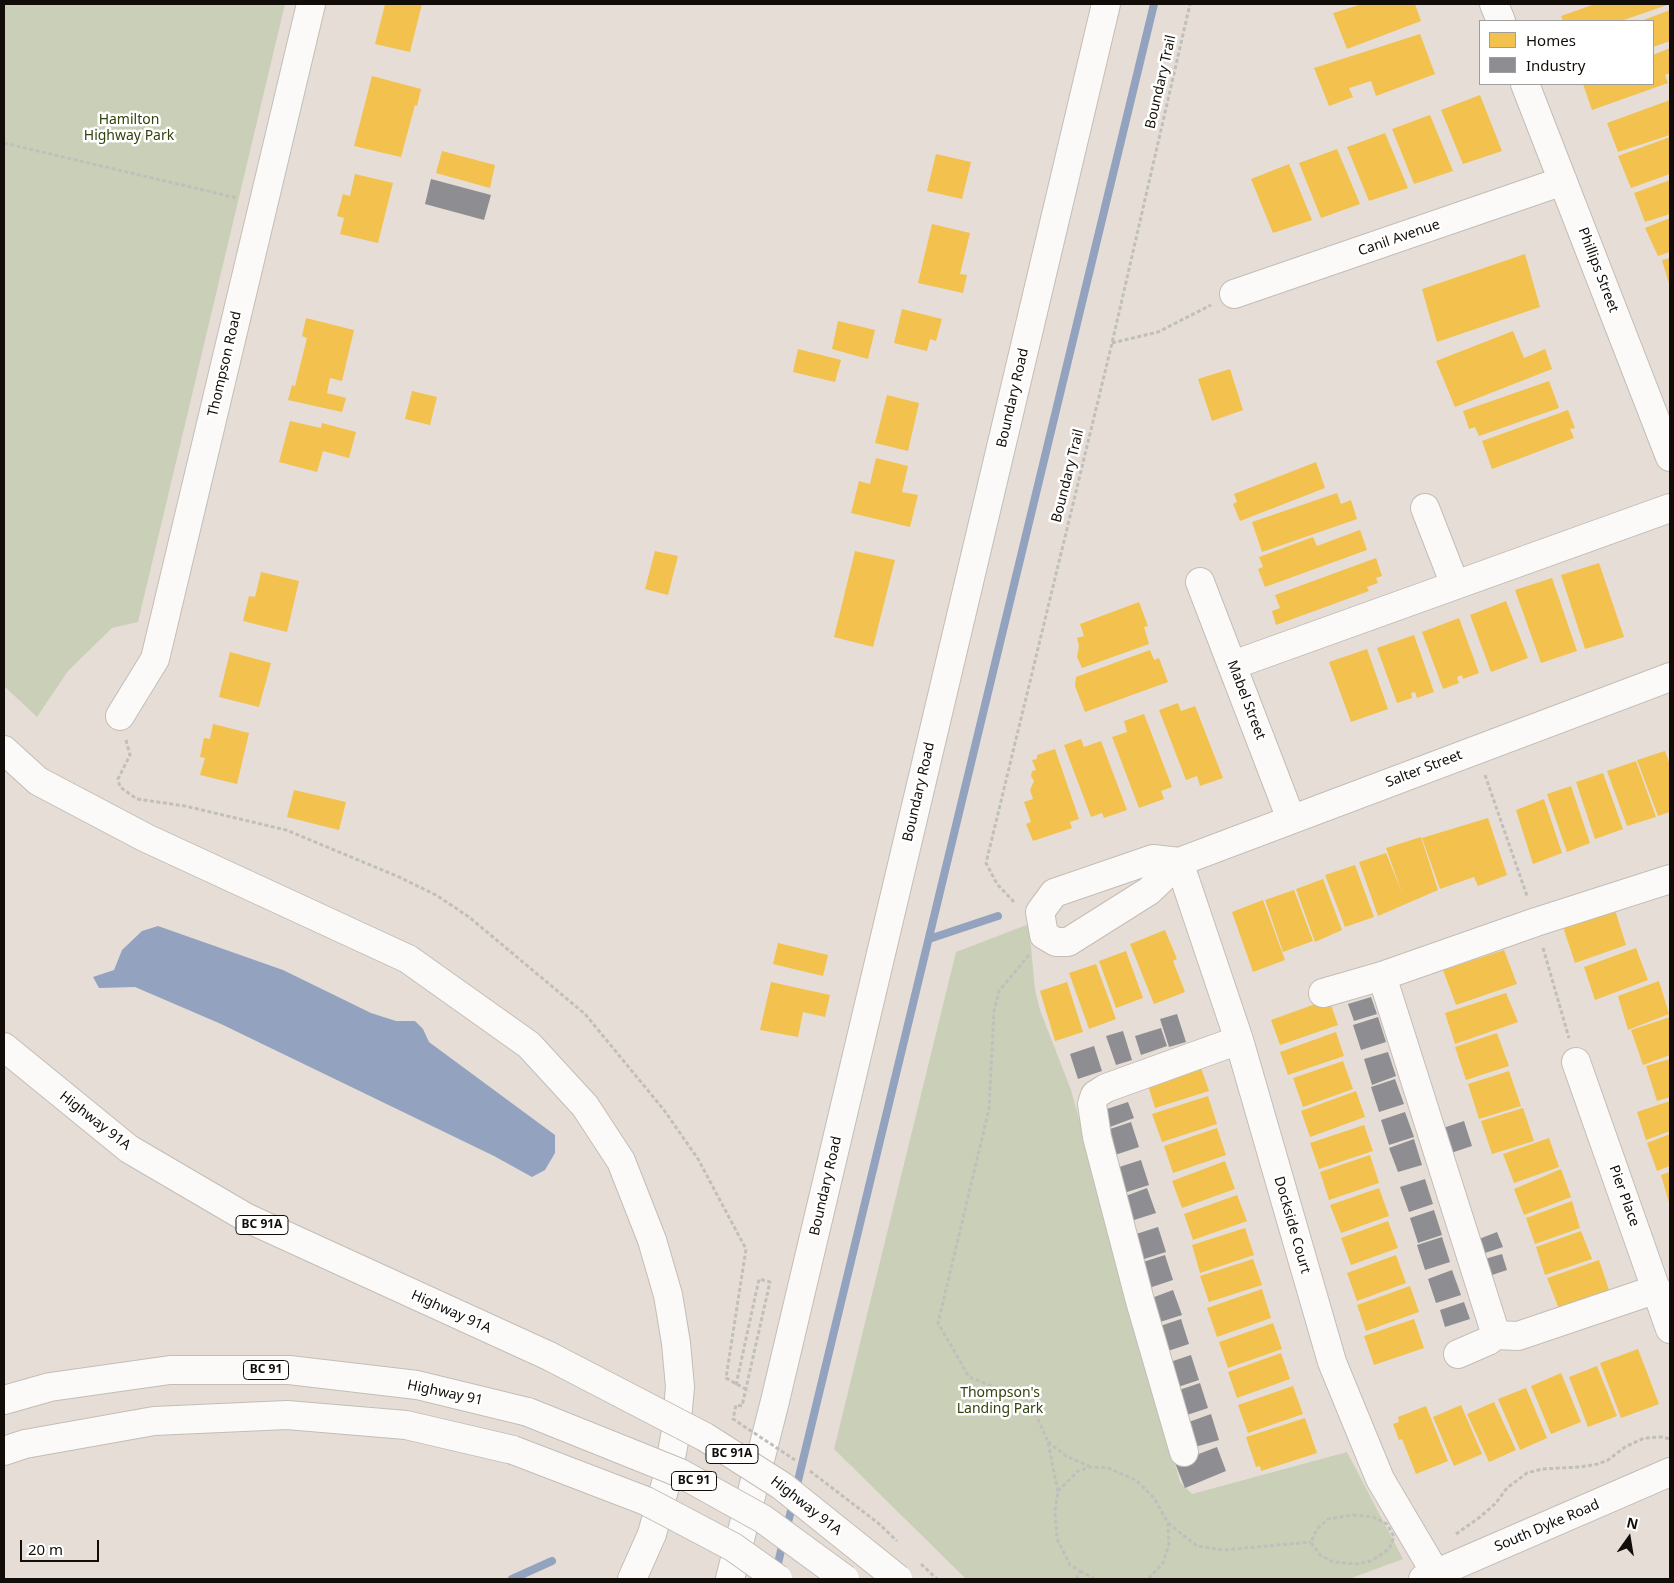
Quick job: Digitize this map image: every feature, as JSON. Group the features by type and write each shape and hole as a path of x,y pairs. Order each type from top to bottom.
{"main road":[{"name":"Thompson Road","path":"120,716 155,659 311,4"},
{"name":"Boundary Road","path":"730,1579 777,1391 1106,4"},
{"path":"1494,4 1501,20"},
{"name":"Phillips Street","path":"1525,85 1670,457"},
{"name":"Canil Avenue","path":"1234,294 1564,182"},
{"path":"1425,508 1455,585"},
{"path":"1233,665 1670,508"},
{"name":"Mabel Street","path":"1200,582 1291,819"},
{"name":"Salter Street","path":"1179,862 1152,859 1054,894 1040,912 1044,935 1056,942 1068,942 1079,937 1149,891 1179,862 1670,677"},
{"path":"4,750 38,781 146,838 408,959 529,1045 585,1106 621,1161 652,1240 668,1295 676,1343 680,1387 674,1441 652,1534 632,1579"},
{"name":"Dockside Court","path":"1179,862 1239,1040 1332,1362 1380,1479 1430,1577"},
{"path":"1323,993 1382,976 1536,922 1670,879"},
{"path":"1382,976 1496,1335"},
{"path":"1184,1452 1140,1301 1096,1137 1092,1104 1095,1095 1106,1088 1239,1040"},
{"name":"Highway 91A","path":"4,1047 129,1149 247,1218 549,1356 705,1437 782,1486 898,1579"},
{"name":"Pier Place","path":"1576,1062 1670,1330"},
{"path":"1458,1354 1488,1341 1496,1335 1518,1336 1657,1289"},
{"name":"Highway 91","path":"4,1400 50,1387 170,1370 289,1370 417,1385 528,1412 680,1473 763,1519 845,1579"},
{"path":"4,1451 25,1444 154,1421 287,1415 406,1425 514,1450 646,1501 733,1547 778,1579"},
{"name":"South Dyke Road","path":"1430,1577 1670,1472"}],"path":[{"name":"Boundary Trail","path":"1044,935 997,884 986,863 1112,343 1190,4"},
{"path":"4,143 263,204"},
{"path":"1112,343 1158,332 1234,294"},
{"path":"1044,935 999,991 994,1011 989,1109 938,1323 969,1378 1030,1401 1048,1442 1058,1492 1055,1511 1057,1539 1070,1565 1095,1579"},
{"path":"733,1419 736,1405 742,1406 770,1282 759,1279 736,1385"},
{"path":"1451,1539 1495,1504 1507,1488 1527,1473 1542,1469 1598,1464 1608,1460 1625,1447 1644,1438 1662,1437 1670,1439"},
{"path":"1048,1442 1066,1456 1090,1467 1108,1468 1136,1480 1154,1498 1168,1523 1197,1546 1224,1550 1311,1542"},
{"path":"1058,1492 1078,1471 1090,1467"},
{"path":"1353,1515 1373,1517 1387,1524 1394,1537 1389,1550 1371,1561 1357,1564 1333,1562 1320,1555 1311,1542 1316,1529 1328,1520 1353,1515"},
{"path":"1148,1579 1163,1563 1169,1544 1168,1523"},
{"path":"1076,1579 1080,1571"}],"green space":[{"name":"Hamilton Highway Park","path":"4,4 285,4 138,622 112,628 68,671 37,717 4,686"},
{"name":"Thompson's Landing Park","path":"1029,924 1035,990 1040,1010 1071,1090 1180,1482 1192,1494 1347,1452 1403,1559 1349,1579 966,1579 834,1449 956,952"}],"water":[{"path":"158,926 283,970 371,1013 396,1021 415,1021 423,1029 429,1042 555,1135 555,1153 545,1170 532,1177 494,1156 221,1024 135,987 99,988 93,977 114,970 122,950 142,931"}],"building: Homes":[{"path":"385,4 422,4 410,52 375,44"},
{"path":"1362,4 1415,4 1421,21 1347,49 1333,13"},
{"path":"1595,4 1670,4 1624,20 1563,20 1561,16"},
{"path":"1670,10 1670,41 1654,47 1654,20 1644,20"},
{"path":"1420,34 1435,74 1376,96 1371,81 1349,88 1353,97 1329,106 1314,68"},
{"path":"1670,48 1670,73 1665,75 1668,83 1592,110 1583,85 1654,85 1654,55"},
{"path":"372,76 421,89 401,157 354,146"},
{"path":"1480,95 1502,151 1463,164 1441,110"},
{"path":"1670,100 1670,135 1618,152 1607,123"},
{"path":"1430,115 1453,171 1414,184 1392,129"},
{"path":"1385,133 1408,188 1369,201 1347,147"},
{"path":"1670,137 1670,174 1631,188 1618,156"},
{"path":"1337,149 1360,204 1321,218 1299,163"},
{"path":"442,151 495,165 490,188 436,173"},
{"path":"936,154 971,162 962,199 927,191"},
{"path":"1289,164 1312,220 1273,233 1251,179"},
{"path":"355,174 393,183 378,243 340,234 344,218 337,216 343,194 350,196"},
{"path":"1670,180 1670,214 1645,222 1634,193"},
{"path":"1670,218 1670,252 1658,256 1645,228"},
{"path":"932,224 970,233 960,274 967,275 963,293 918,283"},
{"path":"1525,254 1540,307 1437,342 1422,289"},
{"path":"1670,258 1670,287 1662,260"},
{"path":"902,309 942,319 936,341 930,339 927,351 894,343"},
{"path":"306,318 354,330 342,381 330,378 327,393 346,398 342,412 288,400 292,385 295,386 307,338 302,336"},
{"path":"838,321 875,330 868,359 832,349"},
{"path":"1513,331 1524,358 1545,349 1552,369 1455,407 1436,361"},
{"path":"798,349 841,360 835,382 793,372"},
{"path":"1230,369 1243,410 1212,421 1198,379"},
{"path":"1549,381 1559,408 1479,436 1475,427 1469,429 1463,411"},
{"path":"412,391 437,397 430,425 405,419"},
{"path":"887,395 919,403 908,451 875,443"},
{"path":"1568,410 1575,428 1570,429 1574,438 1492,469 1482,441"},
{"path":"290,421 321,428 322,423 356,432 349,458 323,451 317,472 279,462"},
{"path":"876,458 908,466 902,492 918,495 910,527 851,513 859,481 870,484"},
{"path":"1316,462 1325,488 1240,521 1233,504 1237,502 1234,494"},
{"path":"1337,493 1341,504 1351,500 1357,519 1262,552 1252,522"},
{"path":"1360,530 1367,550 1265,587 1258,569 1263,567 1259,557 1313,537 1317,546"},
{"path":"655,551 678,556 668,595 645,589"},
{"path":"855,551 895,560 873,647 834,637"},
{"path":"1376,558 1382,576 1376,578 1378,583 1367,587 1369,591 1276,625 1272,611 1280,608 1275,595"},
{"path":"1599,563 1624,637 1585,649 1561,575"},
{"path":"261,572 299,581 287,632 243,621 249,596 255,597"},
{"path":"1552,578 1577,651 1541,663 1515,590"},
{"path":"1506,601 1528,658 1491,672 1470,615"},
{"path":"1139,602 1148,626 1144,627 1149,644 1082,668 1077,657 1079,646 1077,638 1084,636 1080,624"},
{"path":"1459,618 1479,673 1463,679 1462,675 1457,677 1459,683 1443,689 1422,632"},
{"path":"1414,635 1434,692 1417,698 1415,692 1411,693 1412,698 1397,703 1377,648"},
{"path":"1367,649 1388,709 1351,722 1329,662"},
{"path":"1150,650 1154,660 1159,658 1168,682 1085,712 1075,686 1076,677"},
{"path":"230,652 271,663 259,707 219,697"},
{"path":"1178,703 1181,711 1195,706 1223,778 1200,786 1197,776 1186,780 1159,710"},
{"path":"1144,714 1172,787 1161,791 1164,799 1139,808 1112,737 1127,732 1124,721"},
{"path":"213,724 249,733 237,784 200,775 205,758 200,757 204,738 210,739"},
{"path":"1081,739 1084,747 1101,741 1127,810 1104,818 1102,813 1091,817 1064,745"},
{"path":"1055,749 1079,819 1070,822 1072,828 1033,841 1026,824 1031,822 1024,802 1033,799 1030,790 1034,781 1031,776 1032,771 1036,770 1032,760 1037,759 1037,755"},
{"path":"1665,751 1670,765 1670,812 1658,816 1637,760"},
{"path":"1636,761 1656,817 1627,826 1607,771"},
{"path":"1603,773 1623,829 1595,839 1576,782"},
{"path":"1571,786 1590,843 1567,852 1547,794"},
{"path":"294,790 346,802 339,830 287,817"},
{"path":"1544,799 1562,853 1533,864 1516,810"},
{"path":"1488,818 1507,875 1478,886 1474,877 1440,889 1422,838"},
{"path":"1421,837 1438,890 1378,916 1359,862 1386,853 1402,893 1386,848"},
{"path":"1355,865 1374,917 1345,927 1325,875"},
{"path":"1323,879 1342,930 1315,942 1296,889"},
{"path":"1294,890 1313,941 1283,952 1265,900"},
{"path":"1263,900 1285,960 1253,972 1232,912"},
{"path":"1615,910 1626,945 1575,963 1563,927"},
{"path":"1165,930 1177,959 1173,961 1185,992 1154,1004 1130,944"},
{"path":"778,943 828,955 823,976 773,964"},
{"path":"1636,948 1648,980 1595,1000 1584,967"},
{"path":"1504,950 1517,984 1456,1005 1443,970"},
{"path":"1126,951 1143,998 1116,1008 1099,961"},
{"path":"1096,964 1116,1019 1089,1029 1069,973"},
{"path":"1659,981 1669,1014 1628,1030 1618,996"},
{"path":"771,982 830,995 825,1017 803,1012 798,1037 760,1030"},
{"path":"1067,982 1083,1032 1055,1041 1040,991"},
{"path":"1506,993 1518,1022 1455,1044 1445,1013"},
{"path":"1329,999 1338,1025 1280,1045 1271,1020"},
{"path":"1670,1017 1670,1055 1643,1065 1631,1030"},
{"path":"1336,1032 1344,1056 1288,1075 1280,1052"},
{"path":"1497,1033 1509,1066 1466,1080 1455,1047"},
{"path":"1670,1059 1670,1097 1657,1101 1646,1066"},
{"path":"1343,1061 1353,1089 1303,1107 1293,1078"},
{"path":"1200,1065 1209,1091 1155,1108 1147,1082"},
{"path":"1509,1071 1521,1106 1479,1119 1468,1084"},
{"path":"1356,1091 1365,1117 1310,1137 1301,1111"},
{"path":"1208,1096 1217,1124 1162,1142 1152,1114"},
{"path":"1670,1101 1670,1131 1646,1140 1637,1112"},
{"path":"1523,1108 1534,1141 1492,1154 1481,1121"},
{"path":"1364,1125 1373,1151 1319,1169 1310,1143"},
{"path":"1217,1128 1226,1155 1173,1173 1164,1146"},
{"path":"1670,1134 1670,1166 1657,1171 1647,1143"},
{"path":"1549,1138 1559,1167 1514,1183 1503,1154"},
{"path":"1370,1155 1379,1183 1329,1200 1320,1172"},
{"path":"1225,1161 1235,1189 1182,1208 1172,1181"},
{"path":"1561,1169 1571,1197 1524,1215 1514,1189"},
{"path":"1670,1172 1670,1206 1661,1175"},
{"path":"1379,1188 1389,1216 1341,1233 1330,1205"},
{"path":"1237,1195 1247,1221 1193,1240 1184,1214"},
{"path":"1572,1201 1580,1228 1535,1244 1526,1218"},
{"path":"1388,1221 1398,1248 1351,1265 1341,1238"},
{"path":"1245,1228 1254,1255 1200,1273 1192,1245"},
{"path":"1581,1231 1592,1259 1545,1275 1536,1247"},
{"path":"1396,1255 1406,1283 1357,1301 1347,1273"},
{"path":"1253,1259 1262,1285 1209,1302 1200,1276"},
{"path":"1599,1260 1609,1290 1559,1309 1547,1278"},
{"path":"1410,1286 1419,1312 1366,1331 1357,1305"},
{"path":"1262,1289 1271,1318 1217,1337 1207,1308"},
{"path":"1414,1319 1424,1348 1374,1365 1364,1336"},
{"path":"1273,1323 1282,1349 1228,1368 1219,1342"},
{"path":"1638,1349 1659,1404 1621,1418 1600,1363"},
{"path":"1281,1353 1290,1379 1237,1398 1228,1372"},
{"path":"1597,1366 1617,1416 1588,1427 1569,1377"},
{"path":"1561,1373 1581,1422 1551,1434 1531,1386"},
{"path":"1293,1386 1303,1414 1248,1433 1238,1405"},
{"path":"1526,1388 1547,1438 1520,1450 1498,1399"},
{"path":"1494,1402 1516,1450 1489,1462 1467,1414"},
{"path":"1461,1405 1482,1454 1454,1466 1433,1417"},
{"path":"1426,1406 1448,1461 1416,1474 1402,1439 1399,1440 1393,1424 1399,1422 1398,1417"},
{"path":"1305,1418 1317,1453 1261,1471 1260,1466 1256,1467 1246,1437"}],"building: Industry":[{"path":"431,179 491,195 484,220 425,204"},
{"path":"1371,997 1377,1014 1354,1021 1348,1004"},
{"path":"1177,1014 1186,1042 1169,1047 1160,1019"},
{"path":"1378,1017 1386,1042 1361,1050 1353,1025"},
{"path":"1161,1028 1167,1046 1141,1055 1135,1036"},
{"path":"1123,1031 1132,1060 1116,1065 1106,1036"},
{"path":"1094,1046 1102,1071 1078,1079 1070,1054"},
{"path":"1388,1052 1396,1076 1372,1085 1364,1059"},
{"path":"1395,1079 1404,1104 1379,1112 1371,1087"},
{"path":"1128,1102 1134,1118 1110,1127 1104,1110"},
{"path":"1405,1112 1414,1137 1389,1145 1381,1120"},
{"path":"1464,1121 1472,1146 1448,1154 1440,1129"},
{"path":"1131,1122 1139,1147 1115,1155 1107,1130"},
{"path":"1414,1139 1422,1165 1398,1172 1389,1148"},
{"path":"1141,1160 1149,1185 1124,1193 1116,1168"},
{"path":"1425,1179 1433,1204 1409,1212 1400,1187"},
{"path":"1147,1188 1156,1213 1131,1221 1123,1197"},
{"path":"1434,1210 1442,1235 1418,1243 1410,1218"},
{"path":"1158,1227 1166,1252 1141,1260 1133,1235"},
{"path":"1497,1232 1503,1247 1479,1255 1474,1241"},
{"path":"1442,1237 1450,1262 1425,1270 1417,1245"},
{"path":"1502,1254 1507,1270 1483,1278 1478,1261"},
{"path":"1165,1255 1173,1280 1149,1288 1140,1263"},
{"path":"1452,1270 1461,1295 1436,1303 1428,1279"},
{"path":"1173,1290 1182,1315 1157,1323 1149,1299"},
{"path":"1464,1302 1470,1319 1445,1327 1440,1310"},
{"path":"1181,1319 1189,1344 1165,1352 1157,1327"},
{"path":"1191,1355 1199,1380 1175,1388 1167,1363"},
{"path":"1200,1383 1208,1408 1184,1416 1176,1391"},
{"path":"1211,1414 1219,1440 1195,1447 1186,1423"},
{"path":"1217,1447 1226,1471 1185,1488 1175,1463"}],"waterway":[{"path":"796,1489 1154,4"},
{"path":"929,939 998,916"},
{"path":"786,1530 793,1503"},
{"path":"776,1572 783,1542"},
{"path":"512,1579 552,1561"}]}
